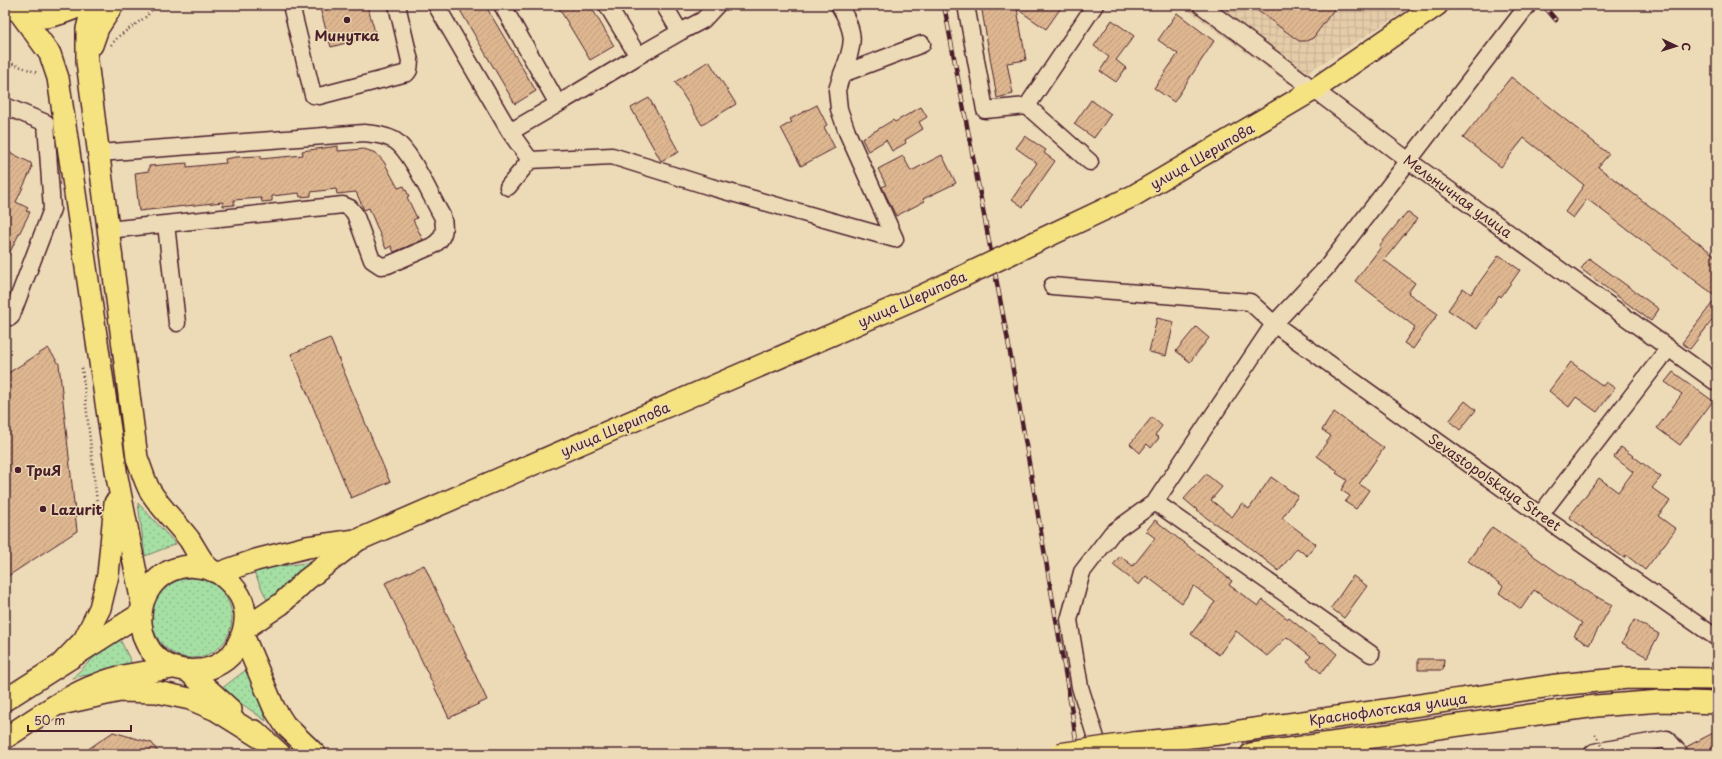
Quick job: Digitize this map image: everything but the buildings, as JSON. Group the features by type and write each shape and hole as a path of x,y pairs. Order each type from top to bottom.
{"main road":[{"path":"11,12 30,17 48,17 82,5"},
{"path":"5,738 80,691 99,683 127,675 181,670 206,670 222,662 235,650 243,632 245,612 240,597 231,583 214,571 164,510 149,489 137,458 87,61 87,29 93,5"},
{"path":"87,61 98,28 113,5"},
{"name":"улица Шерипова","path":"358,540 919,297 1133,196 1315,90 1438,5"},
{"path":"11,12 50,54 58,78 117,477 141,609 142,631 148,646 158,659 181,670 280,754"},
{"path":"60,665 84,640 100,608 109,568 117,477"},
{"path":"5,700 35,682 141,609 152,585 169,572 189,566 214,571 308,547 358,540"},
{"path":"243,632 281,604 306,580 358,540"},
{"path":"243,632 274,708 285,725 315,754"},
{"name":"Краснофлотская улица","path":"1059,754 1134,743 1220,734 1557,685 1628,678 1717,679"},
{"path":"60,704 120,691 157,692 190,698 216,710 264,740"},
{"name":"Краснофлотская улица","path":"1251,754 1596,706 1661,701 1717,703"}],"street":[{"path":"291,5 313,95 319,96 407,73 409,70 410,61 397,5"},
{"path":"436,5 510,132 530,160"},
{"path":"502,5 558,104"},
{"path":"607,5 638,56"},
{"path":"664,5 680,32"},
{"path":"510,132 638,56 703,20 717,5"},
{"path":"508,187 530,160 612,156 711,187 895,239 847,132 839,109 837,90 851,54 852,36 850,24 839,5"},
{"path":"966,5 985,110 1027,106 1090,162"},
{"path":"1027,106 1095,5"},
{"name":"Мельничная улица","path":"1201,5 1409,161 1717,384"},
{"path":"1101,754 1080,687 1070,620 1082,572 1112,533 1155,502 1274,324 1327,267 1528,5"},
{"path":"842,74 922,44"},
{"path":"5,106 46,123 52,209 11,317 5,314"},
{"path":"98,153 364,133 380,134 395,141 405,150 442,216 445,226 439,242 388,265 381,266 372,260 355,214 350,208 343,205 108,230"},
{"path":"166,224 177,323"},
{"path":"1052,286 1250,302 1274,324"},
{"name":"Sevastopolskaya Street","path":"1274,324 1540,515 1717,638"},
{"path":"1540,515 1668,349"},
{"path":"1155,502 1371,654"},
{"path":"1592,754 1594,752 1667,739 1680,754"}],"path":[{"path":"5,61 45,76"},
{"path":"81,361 97,508"},
{"path":"1595,734 1607,754"}],"shaded area":[{"path":"1181,5 1415,5 1289,84"}],"green space":[{"path":"138,503 176,544 145,556"},
{"path":"312,562 268,602 253,570"},
{"path":"192,578 207,581 220,590 229,603 232,618 229,633 220,646 207,655 192,658 177,655 164,646 155,633 152,618 155,603 164,590 177,581"},
{"path":"118,635 133,666 72,678"},
{"path":"251,666 266,721 221,689"}],"railway":[{"path":"944,5 1008,341 1078,754"},
{"path":"1543,5 1556,20"}],"place":[{"name":"Минутка","path":"347,20"},
{"name":"ТриЯ","path":"18,470"},
{"name":"Lazurit","path":"43,509"}]}
